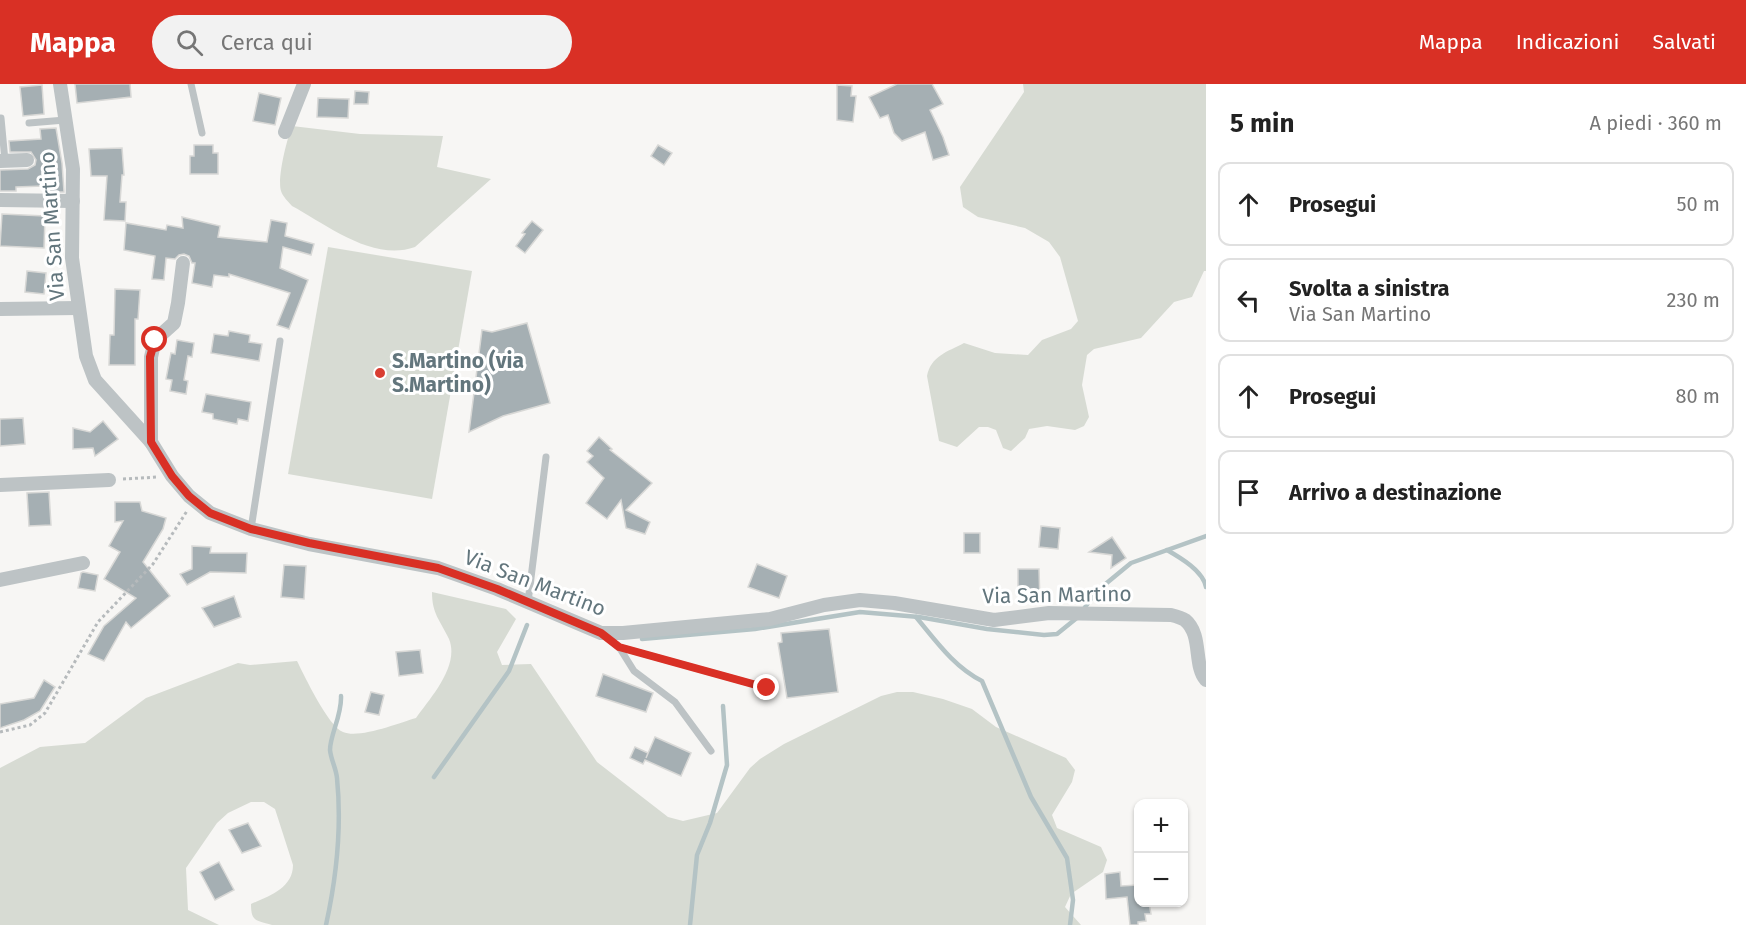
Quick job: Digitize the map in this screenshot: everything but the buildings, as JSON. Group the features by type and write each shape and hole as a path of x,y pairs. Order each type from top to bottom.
{"street":[{"name":"Via San Martino","path":"60,84 73,169 72,258 86,356 95,380 151,442 172,476 195,501 210,513 251,529 309,543 438,568 601,633 623,633 770,619 824,604 860,600 894,603 994,620 1049,613 1172,615 1185,620 1195,635 1200,670 1206,680"},
{"path":"285,132 304,84"},
{"path":"2,161 27,160"},
{"path":"0,200 73,201"},
{"path":"151,442 150,357 155,340 174,323 183,263"},
{"path":"0,309 78,308"},
{"path":"0,485 109,480"},
{"path":"0,580 83,563"}],"lane":[{"path":"191,84 202,133"},
{"path":"1,118 2,161"},
{"path":"29,123 65,120"},
{"path":"251,529 280,341"},
{"path":"528,602 546,457"},
{"path":"601,633 619,647 634,672 675,702 711,751"},
{"path":"619,647 767,688"}],"path":[{"path":"109,480 172,476"},
{"path":"0,732 30,725 45,712 98,622 153,564 195,501"}],"shaded area":[{"path":"1023,84 1206,84 1206,271 1192,297 1174,302 1141,338 1094,349 1087,355 1082,385 1089,417 1084,426 1075,430 1047,426 1029,429 1025,438 1011,451 1003,448 996,430 979,427 957,447 939,441 927,376 936,359 964,343 995,353 1028,355 1042,340 1071,329 1078,321 1060,257 1049,242 1025,228 978,217 963,207 960,187 1024,92"},
{"path":"292,126 360,134 443,136 437,167 491,179 415,247 383,250 367,246 335,231 292,206 283,195 280,185 281,168"},
{"name":"S.Martino (via S.Martino)","path":"328,247 472,271 432,499 288,474"},
{"path":"432,592 506,609 516,619 497,652 502,665 531,664 597,762 668,817 683,821 717,813 750,768 760,759 784,744 881,696 897,692 913,692 972,709 996,727 1066,758 1075,770 1072,782 1052,815 1057,828 1101,847 1107,860 1103,872 1071,894 1065,907 1081,925 272,925 253,917 251,904 279,890 289,880 293,865 275,809 264,802 251,802 228,813 217,823 186,868 188,910 219,925 0,925 0,768 40,747 85,743 146,698 238,663 250,665 297,661 324,711 343,732 350,734 369,732 416,718 442,681 450,660 449,639 435,612"}],"waterway":[{"path":"1083,610 1097,591 1131,563 1206,536"},
{"path":"1167,550 1196,570 1206,587"},
{"path":"642,639 755,629 860,612 919,617 987,629 1044,635 1057,634 1078,617"},
{"path":"916,617 954,661 982,681 1031,797 1067,858 1073,900 1070,925"},
{"path":"434,777 509,671 527,625"},
{"path":"326,925 336,870 339,833 337,778 330,750 340,710 341,696"},
{"path":"690,925 697,855 710,823 727,765 723,706"}],"place":[{"name":"S.Martino (via S.Martino)","path":"380,373"}],"route":[{"path":"155,340 150,357 151,442 172,476 189,496 210,513 251,529 309,543 438,568 497,589 601,633 619,647 767,688"}]}
